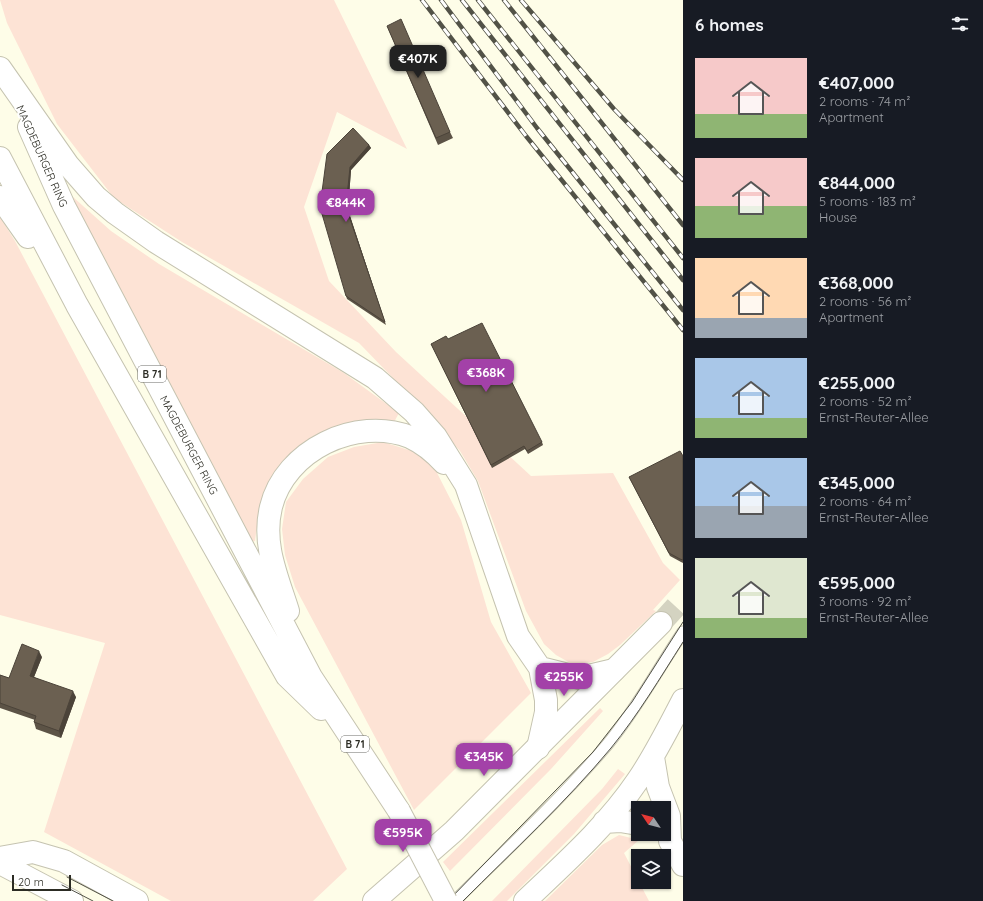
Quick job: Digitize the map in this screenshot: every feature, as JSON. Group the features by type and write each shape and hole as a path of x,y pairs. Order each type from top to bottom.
{"main road":[{"path":"0,67 68,165 96,196 135,228 349,361 387,388 418,416 436,437 466,485 518,636 540,668 546,700 546,712 538,748"},
{"name":"MAGDEBURGER RING","path":"0,67 35,140 64,206 311,677 394,817"},
{"name":"B 71","path":"0,158 77,305 287,676 321,709 394,817"},
{"path":"0,197 77,305"},
{"path":"311,677 272,565 268,546 271,507 276,492 289,474 306,455 327,441 354,434 385,432 403,435 419,442 440,458 466,485"},
{"path":"374,901 454,831 661,623"},
{"path":"540,668 580,678 614,670"},
{"path":"525,901 604,822 637,781 653,757 683,700"},
{"path":"653,757 658,787 663,801"},
{"path":"394,817 429,901"},
{"path":"394,817 446,901"},
{"path":"604,822 620,821 631,823"},
{"path":"665,841 683,865"},
{"path":"0,858 33,852 64,861 137,901"},
{"path":"0,863 72,901"}],"lane":[{"path":"455,901 551,805 607,744 633,709 683,632"}],"shaded area":[{"path":"0,0 334,0 407,149 337,112 304,207 329,281 396,352 531,476 613,473 663,563 680,580 653,610 656,611 620,645 608,654 593,662 572,664 556,655 544,644 526,611 478,481 460,451 424,410 359,343 182,242 114,198 57,124 7,23"},
{"path":"73,197 111,231 159,264 344,373 399,413 393,424 342,426 258,519 255,541 251,542 71,199"},
{"path":"0,217 15,241 347,869 313,901 171,901 44,832 105,643 0,615"},
{"path":"383,442 412,451 433,465 461,520 491,622 531,693 414,810 295,587 285,555 282,529 286,502 303,479 328,457 354,447"},
{"path":"600,708 603,711 551,769 450,871 443,862"},
{"path":"618,769 625,774 574,834 507,901 492,901 602,789"},
{"path":"619,835 631,838 631,841 638,841 624,853 631,866 631,889 643,889 649,901 545,901 602,845"}],"building":[{"path":"401,19 450,132 436,138 387,26"},
{"path":"353,128 369,145 350,167 346,207 385,322 346,296 320,207 327,154"},
{"path":"482,323 542,442 527,451 524,446 491,465 431,344 446,336 448,339"},
{"path":"680,451 683,456 683,560 669,553 629,477"},
{"path":"22,644 39,651 30,676 73,691 59,731 34,722 36,716 0,703 0,675 9,678"}],"tunnel":[{"path":"661,623 683,599"}],"tram line":[{"path":"448,901 593,752 632,702 683,622"},
{"path":"463,901 558,807 611,748 640,709 683,642"},
{"path":"67,877 113,901"},
{"path":"62,885 93,901"}],"railway":[{"path":"422,0 526,136 683,330"},
{"path":"441,0 537,128 683,310"},
{"path":"462,0 683,280"},
{"path":"478,0 683,258"},
{"path":"504,0 683,225"},
{"path":"521,0 614,109 683,180"}]}
